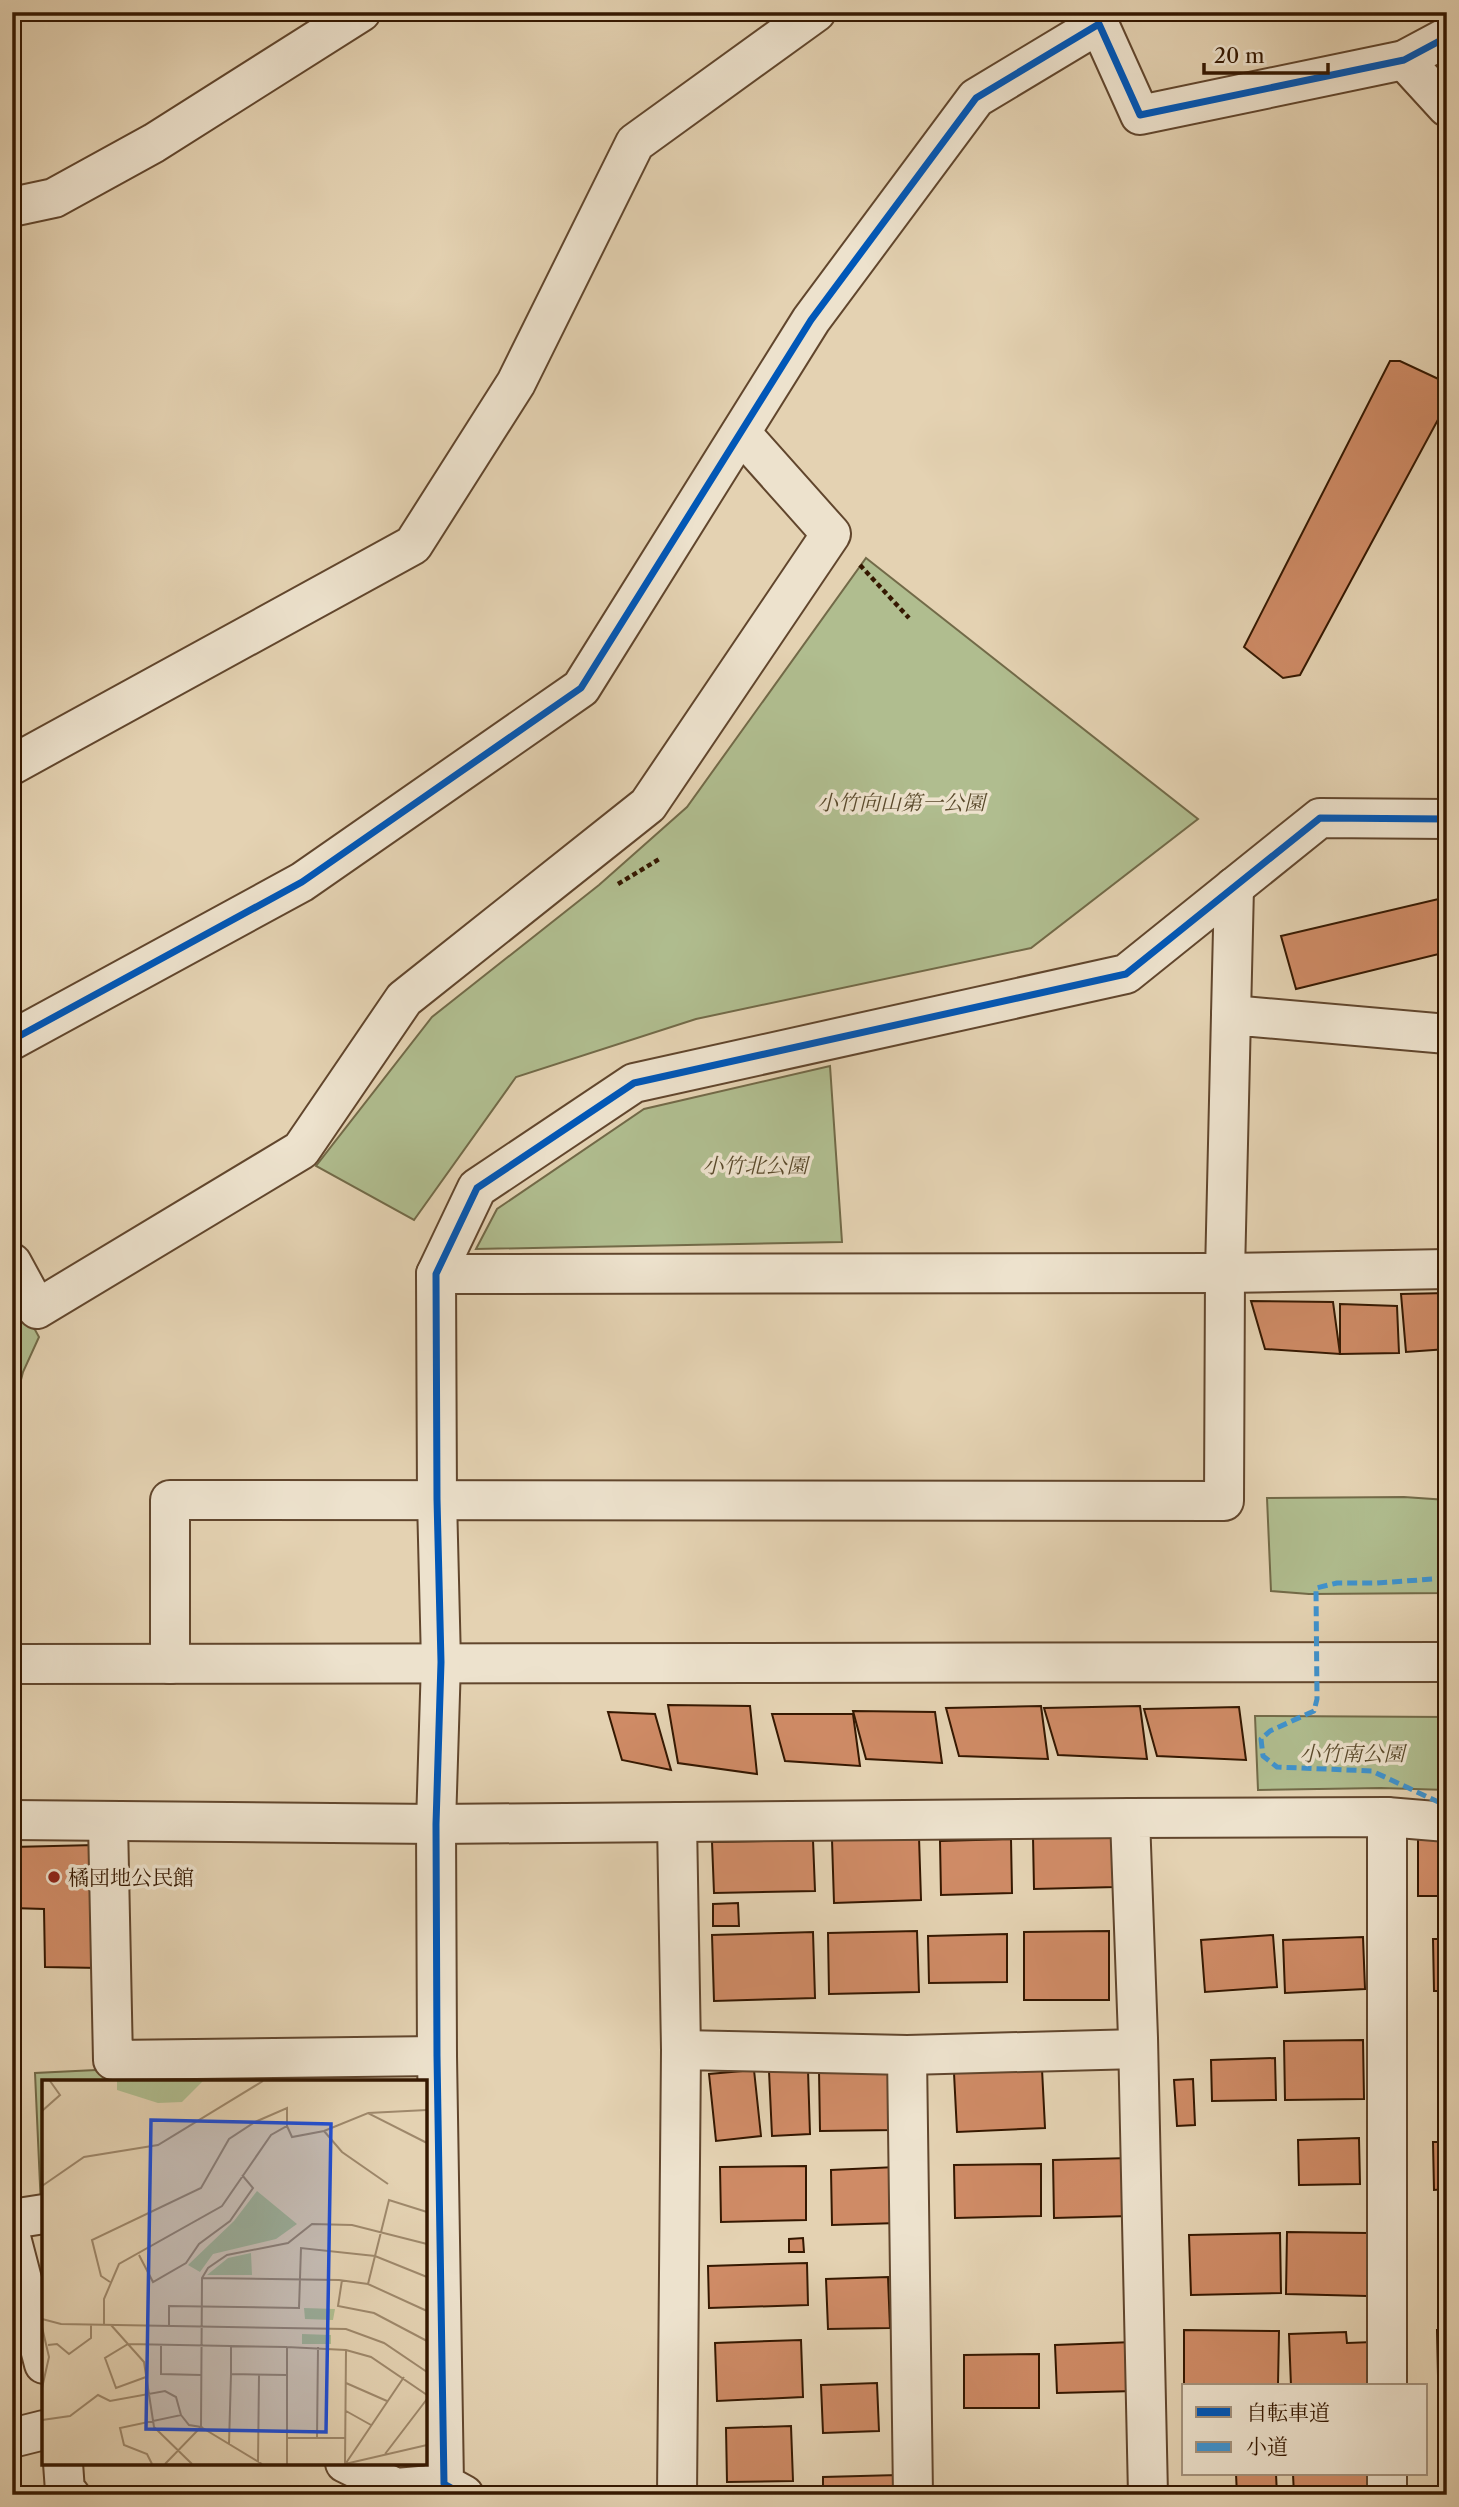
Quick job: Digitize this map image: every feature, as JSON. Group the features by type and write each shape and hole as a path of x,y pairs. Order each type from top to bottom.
{"street":[{"path":"12,207 54,198 154,143 361,12"},
{"path":"12,765 413,545 516,383 635,143 816,12"},
{"path":"12,1040 302,882 581,688 811,320 976,98 1099,18 1140,115 1404,60 1447,37"},
{"path":"1404,60 1447,107"},
{"path":"12,1263 37,1309 301,1150 404,999 648,804 831,534 741,433"},
{"path":"349,2465 396,2488 448,2491 437,2056 436,1824 441,1662 436,1274 477,1188 634,1083 1126,974 1320,818 1447,819"},
{"path":"170,1664 170,1500 1224,1501 1225,1273 1234,887"},
{"path":"1231,1015 1447,1034"},
{"path":"436,1274 1225,1273 1447,1269"},
{"path":"12,1664 1447,1662"},
{"path":"1387,1817 1387,2384"},
{"path":"12,1821 436,1824 1387,1817 1447,1822"},
{"path":"1130,1818 1148,2495"},
{"path":"107,1822 113,2060 437,2056"},
{"path":"677,1822 681,2050 677,2495"},
{"path":"681,2050 907,2056 1138,2049"},
{"path":"907,2056 913,2495"},
{"path":"12,2220 42,2214"},
{"path":"12,2241 42,2356"},
{"path":"12,2438 42,2430"},
{"path":"63,2465 65,2491 70,2495"},
{"path":"1387,2476 1387,2495"}],"path":[{"path":"831,534 909,618"},
{"path":"1441,1578 1440,1599 1447,1605"}],"green space":[{"name":"小竹向山第一公園","path":"866,558 1198,819 1031,948 696,1019 516,1077 414,1220 316,1166 432,1017 599,885 687,807"},
{"name":"小竹北公園","path":"830,1066 842,1242 476,1249 497,1209 644,1109"},
{"path":"12,1288 39,1337 23,1372 12,1415"},
{"path":"1404,1497 1447,1500 1447,1593 1309,1594 1271,1591 1267,1498"},
{"name":"小竹南公園","path":"1255,1716 1447,1717 1447,1790 1258,1790"},
{"path":"137,2068 139,2080 42,2080 41,2207 35,2073"}],"building":[{"path":"1390,361 1400,361 1447,383 1447,403 1300,675 1283,678 1244,647"},
{"path":"1447,897 1447,952 1296,989 1281,936"},
{"path":"1447,1293 1447,1349 1406,1352 1401,1294"},
{"path":"1251,1301 1333,1302 1340,1354 1265,1349"},
{"path":"1340,1304 1397,1306 1399,1353 1340,1354"},
{"path":"668,1705 750,1706 757,1774 678,1763"},
{"path":"1041,1706 1048,1759 959,1756 946,1708"},
{"path":"1140,1706 1147,1759 1058,1755 1044,1708"},
{"path":"1239,1707 1246,1760 1157,1756 1144,1709"},
{"path":"853,1711 935,1712 942,1763 866,1759"},
{"path":"608,1712 655,1714 671,1770 622,1760"},
{"path":"772,1714 853,1714 860,1766 785,1761"},
{"path":"1115,1835 1116,1887 1034,1889 1033,1837"},
{"path":"919,1837 921,1900 834,1903 832,1840"},
{"path":"1418,1838 1447,1838 1447,1896 1418,1896"},
{"path":"1011,1839 1012,1893 941,1895 940,1841"},
{"path":"813,1840 815,1891 714,1893 712,1842"},
{"name":"橘団地公民館","path":"95,1845 99,1968 45,1967 44,1909 12,1908 12,1847"},
{"path":"738,1903 739,1926 713,1926 713,1904"},
{"path":"917,1931 919,1992 829,1994 828,1933"},
{"path":"1109,1931 1109,2000 1024,2000 1024,1932"},
{"path":"813,1932 815,1998 714,2001 712,1935"},
{"path":"1007,1934 1007,1982 929,1983 928,1936"},
{"path":"1273,1935 1277,1987 1205,1992 1201,1940"},
{"path":"1363,1937 1365,1989 1285,1993 1283,1940"},
{"path":"1433,1939 1447,1939 1447,1991 1434,1991"},
{"path":"1363,2040 1364,2099 1285,2100 1284,2041"},
{"path":"1439,2056 1447,2056 1447,2101 1440,2101"},
{"path":"1275,2058 1276,2100 1212,2101 1211,2060"},
{"path":"895,2068 895,2130 820,2131 819,2070"},
{"path":"1042,2069 1045,2128 957,2132 954,2073"},
{"path":"754,2070 761,2136 716,2141 709,2074"},
{"path":"808,2070 810,2134 772,2136 769,2071"},
{"path":"1193,2079 1195,2125 1177,2126 1174,2080"},
{"path":"1359,2138 1360,2184 1299,2185 1298,2140"},
{"path":"1433,2142 1447,2142 1447,2189 1434,2190"},
{"path":"1129,2158 1130,2216 1054,2218 1053,2160"},
{"path":"1041,2164 1041,2216 955,2218 954,2165"},
{"path":"806,2166 806,2220 721,2222 720,2167"},
{"path":"896,2167 898,2223 832,2225 831,2170"},
{"path":"1287,2232 1368,2233 1367,2296 1286,2294"},
{"path":"1280,2233 1281,2293 1191,2295 1189,2235"},
{"path":"803,2238 804,2252 789,2252 789,2239"},
{"path":"807,2263 808,2305 709,2308 708,2266"},
{"path":"888,2277 890,2328 828,2329 826,2279"},
{"path":"1184,2330 1279,2331 1278,2384 1184,2384"},
{"path":"1437,2330 1447,2330 1447,2375 1438,2375"},
{"path":"1346,2332 1347,2343 1373,2342 1374,2384 1291,2384 1289,2334"},
{"path":"801,2340 803,2397 717,2401 715,2343"},
{"path":"1133,2342 1135,2391 1057,2393 1055,2345"},
{"path":"1039,2354 1039,2408 964,2408 964,2355"},
{"path":"877,2383 879,2431 823,2433 821,2385"},
{"path":"791,2426 793,2481 727,2482 726,2428"},
{"path":"898,2475 898,2495 823,2495 823,2477"},
{"path":"1236,2476 1276,2476 1277,2495 1237,2495"},
{"path":"1293,2476 1369,2476 1370,2495 1294,2495"}],"marked path":[{"path":"1447,1578 1337,1583 1316,1588 1317,1699 1314,1711 1270,1731 1261,1739 1263,1756 1277,1767 1372,1771 1447,1806"}],"cycle path":[{"path":"12,1040 302,882 581,688 811,320 976,98 1099,24 1140,115 1404,60 1447,37"},
{"path":"464,2495 444,2484 437,2056 436,1824 441,1662 436,1274 477,1188 634,1083 1126,974 1320,818 1447,819"}],"place":[{"name":"橘団地公民館","path":"54,1877"}]}
